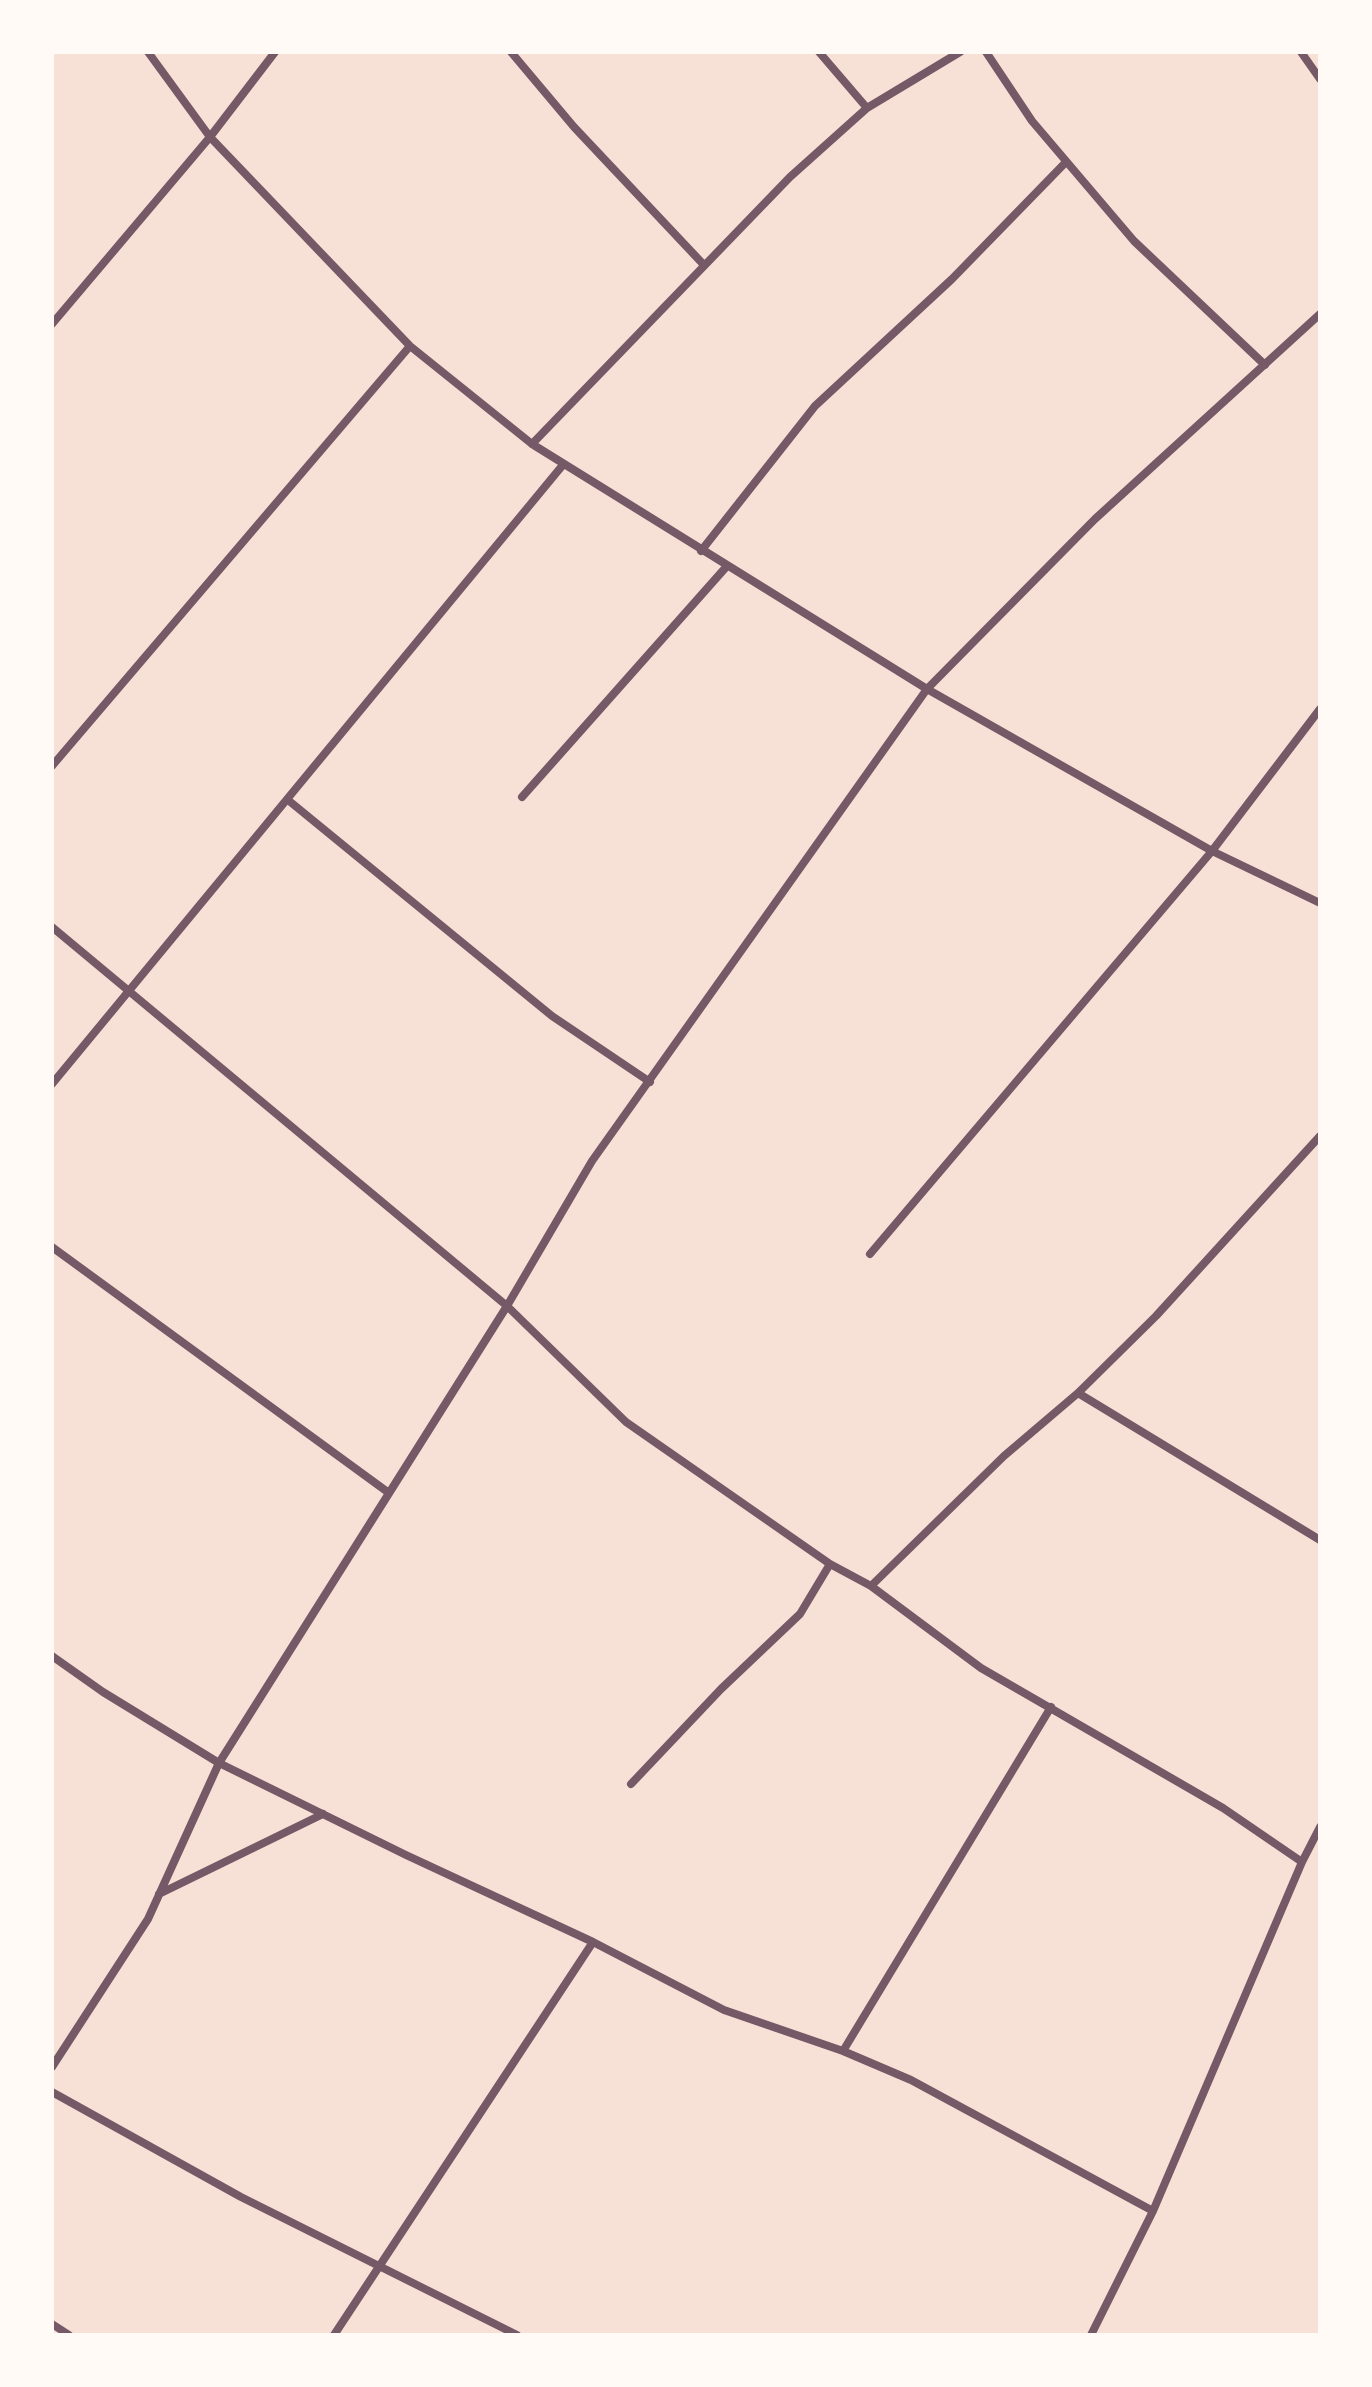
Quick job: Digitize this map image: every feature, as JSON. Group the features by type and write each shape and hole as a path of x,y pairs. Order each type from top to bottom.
{"street":[{"path":"148,52 210,137 410,346 562,466 927,689 1212,851 1320,903"},
{"path":"52,324 210,137 275,52"},
{"path":"511,52 574,127 703,264"},
{"path":"819,52 867,108"},
{"path":"532,444 790,177 867,108 960,52"},
{"path":"986,52 1032,121 1134,241 1265,365"},
{"path":"1301,52 1320,79"},
{"path":"701,551 815,406 952,279 1066,162"},
{"path":"52,2067 148,1919 219,1763 507,1306 592,1161 927,689 1095,519 1320,314"},
{"path":"52,766 410,346"},
{"path":"52,1084 562,466"},
{"path":"522,797 727,566"},
{"path":"870,1254 1212,851 1320,709"},
{"path":"288,800 552,1016 650,1082"},
{"path":"52,927 507,1306 626,1422 830,1564 871,1586 981,1668 1223,1808 1302,1862"},
{"path":"871,1586 1004,1456 1078,1393 1156,1316 1320,1136"},
{"path":"52,1247 389,1493"},
{"path":"1078,1393 1320,1540"},
{"path":"631,1784 721,1689 800,1614 830,1564"},
{"path":"52,1656 103,1692 219,1763 593,1942 724,2010 843,2051 911,2080 1153,2211"},
{"path":"843,2051 1051,1707"},
{"path":"159,1894 323,1814"},
{"path":"1091,2335 1153,2211 1302,1862 1320,1827"},
{"path":"334,2335 593,1942"},
{"path":"52,2092 241,2197 381,2264 517,2335"},
{"path":"52,2324 69,2335"}]}
